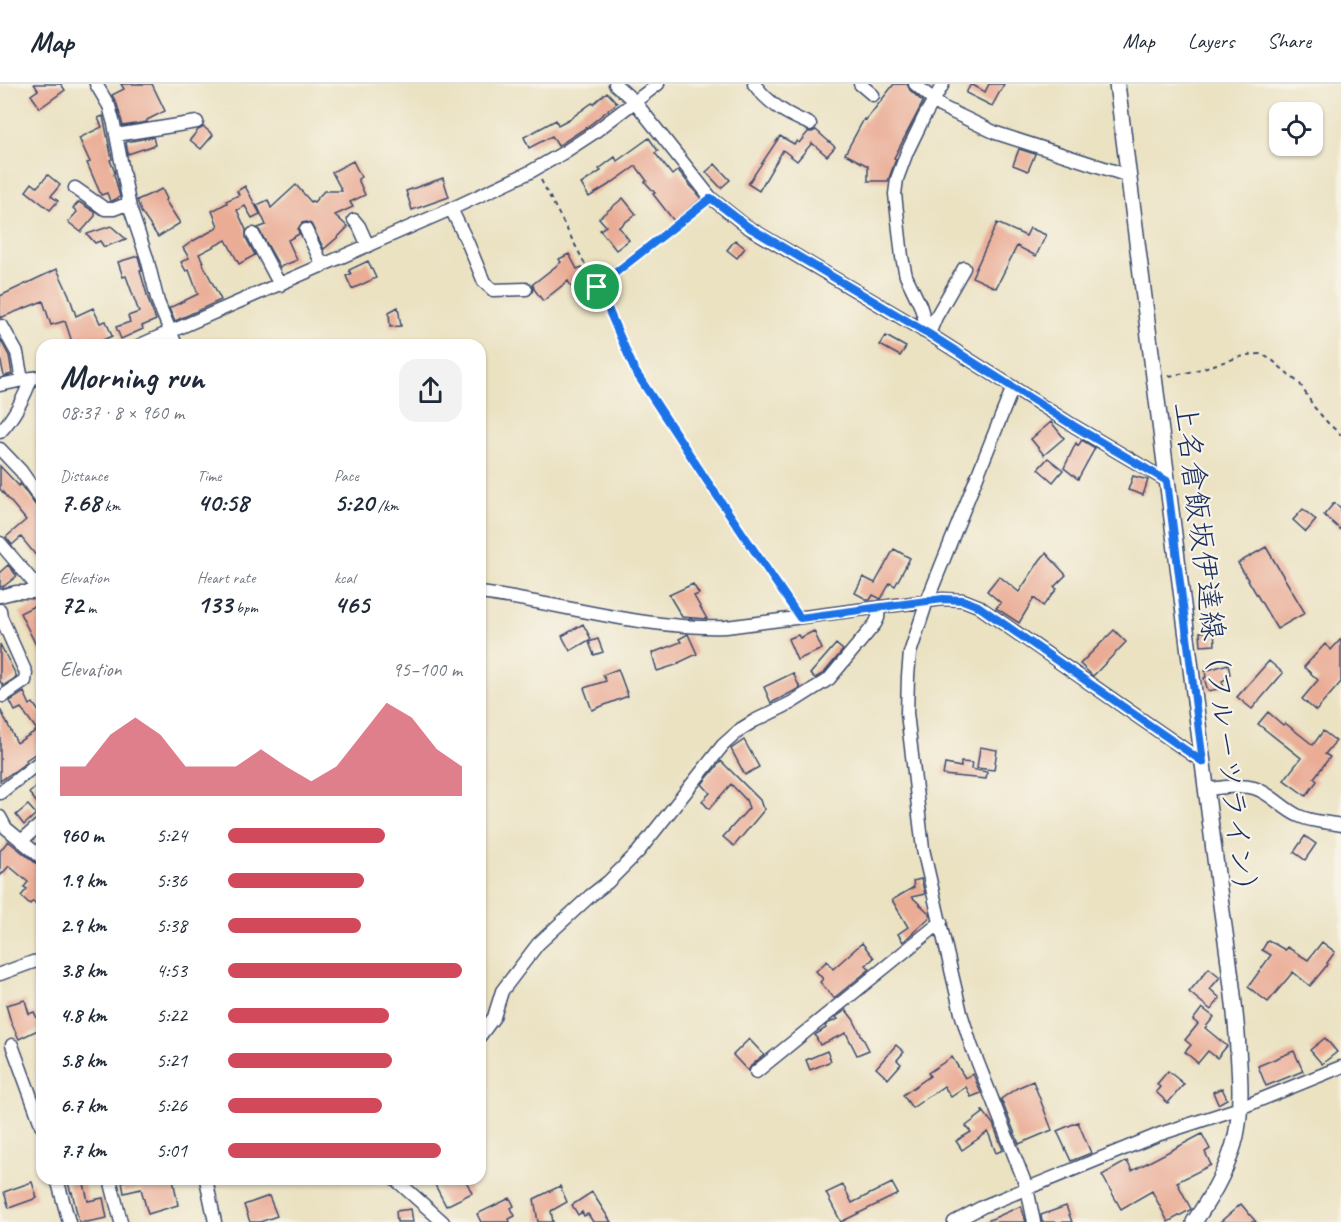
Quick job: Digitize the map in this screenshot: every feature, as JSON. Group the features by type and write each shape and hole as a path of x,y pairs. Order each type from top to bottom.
{"main road":[{"name":"上名倉飯坂伊達線（フルーツライン）","path":"1117,84 1237,1024 1240,1108 1235,1138 1230,1157 1220,1178 1194,1222"}],"street":[{"path":"96,84 109,106 129,204 147,258 158,302 174,339"},
{"path":"615,84 635,102 711,198 747,226 926,332 1167,481"},
{"path":"154,339 451,209 535,169 582,141 658,84"},
{"path":"754,84 764,97 784,113 810,124"},
{"path":"860,84 873,95"},
{"path":"915,84 942,107 996,133 1129,176"},
{"path":"926,332 920,305 906,276 895,194 897,179 907,152 943,84"},
{"path":"116,135 196,122"},
{"path":"75,188 105,209 114,209 129,204"},
{"path":"451,209 484,282 493,290 526,289"},
{"path":"354,220 359,225 368,246"},
{"path":"306,230 323,266"},
{"path":"253,234 280,285"},
{"path":"926,332 964,268"},
{"path":"2,326 32,378"},
{"path":"0,385 32,378"},
{"path":"0,432 6,426 32,378"},
{"path":"1013,387 927,601 910,652 907,713 923,849 961,1013 971,1045 1027,1188 1034,1222"},
{"path":"0,449 21,471 36,492"},
{"path":"0,543 36,586"},
{"path":"0,596 16,592 36,592"},
{"path":"486,594 699,628 726,627 943,599 963,600 978,606 1203,762"},
{"path":"486,1028 494,1017 502,991 538,944 638,852 734,734 754,721 809,693 834,674 874,624 878,618 879,607"},
{"path":"0,610 26,673 25,681 3,696"},
{"path":"0,794 36,765"},
{"path":"1206,789 1254,788 1299,816 1341,825"},
{"path":"0,818 6,828 36,853"},
{"path":"21,841 36,828"},
{"path":"756,1072 941,922"},
{"path":"0,974 36,962"},
{"path":"12,1045 36,1110"},
{"path":"954,1222 984,1206 1160,1134 1240,1108 1341,1066"},
{"path":"59,1185 69,1222"},
{"path":"112,1185 121,1222"},
{"path":"207,1185 215,1222"},
{"path":"401,1185 443,1222"}],"path":[{"path":"535,169 606,304 635,371 800,618"},
{"path":"597,287 711,198"},
{"path":"1154,378 1190,372 1247,355 1261,354 1272,360 1300,384 1314,407 1341,435"}],"building":[{"path":"34,84 61,84 65,90 40,108 31,95 38,90"},
{"path":"121,84 152,84 165,111 147,122 123,126 112,95 124,89"},
{"path":"894,84 907,84 923,102 894,158 896,159 888,181 868,181 868,166 845,154 864,119 866,120"},
{"path":"971,84 985,92 989,84 1004,84 992,106 966,93"},
{"path":"607,92 617,103 587,127 558,146 552,136 529,148 524,137 556,120 558,125 571,118"},
{"path":"103,116 112,159 110,160 120,197 112,201 107,193 101,195 79,138 102,127 98,118"},
{"path":"204,127 213,135 201,149 190,140 198,130"},
{"path":"816,130 835,147 827,156 812,143 797,161 783,150 759,191 748,184 780,136 794,144 797,141 799,143 808,132"},
{"path":"153,137 155,145 128,154 126,142"},
{"path":"649,138 658,151 655,153 672,175 678,170 701,199 674,221 653,194 655,193 645,182 647,181 636,166 589,197 581,184 601,171 599,169 615,157 617,161"},
{"path":"1019,149 1035,154 1028,171 1013,165"},
{"path":"353,161 361,177 358,179 365,195 350,202 353,207 335,215 348,227 324,249 311,224 302,223 298,229 299,234 288,240 297,260 280,267 258,228 266,225 257,205 268,200 271,208 296,185 311,202 314,202 324,191 342,191 332,172"},
{"path":"715,164 730,180 721,188 706,172"},
{"path":"48,175 60,185 51,196 58,201 50,210 26,191 32,183 37,187"},
{"path":"443,178 449,197 412,210 406,191"},
{"path":"245,186 260,214 252,218 245,206 237,210 246,230 246,238 255,255 239,264 226,240 199,254 221,300 175,321 169,308 198,294 189,270 186,271 181,262 189,258 183,248 217,228 212,211 239,195 237,191"},
{"path":"162,189 167,199 165,200 180,223 158,237 141,212 137,200"},
{"path":"623,198 636,214 619,227 629,240 616,250 600,230 606,226 599,218"},
{"path":"79,202 95,212 95,216 81,232 68,222 77,212 73,208"},
{"path":"997,223 1026,236 1030,228 1046,235 1036,256 1017,246 996,288 972,277"},
{"path":"111,226 126,239 104,247 100,241 95,243 87,234"},
{"path":"735,240 745,248 737,258 727,250"},
{"path":"569,254 577,269 582,267 594,290 578,299 568,281 543,301 533,284 561,262 559,259"},
{"path":"138,256 142,271 140,271 156,320 121,339 116,327 130,322 128,316 139,312 126,276 123,277 118,262"},
{"path":"368,261 376,278 352,289 346,276 351,274 349,270"},
{"path":"57,269 76,316 93,308 100,323 106,321 112,336 105,339 71,339 65,321 51,325 43,301 0,318 0,296"},
{"path":"398,307 401,326 390,327 389,312"},
{"path":"886,336 906,347 900,356 880,345"},
{"path":"0,339 9,356 12,374 4,376 0,358"},
{"path":"1051,422 1064,438 1044,455 1031,439"},
{"path":"1082,440 1095,448 1078,479 1064,468 1076,443 1078,446"},
{"path":"1048,458 1063,470 1053,482 1038,469"},
{"path":"0,466 19,486 20,484 36,506 36,556 21,537 12,545 6,537 26,520 0,489"},
{"path":"1133,476 1148,480 1143,495 1128,490"},
{"path":"1334,503 1341,508 1341,530 1324,515"},
{"path":"1303,509 1316,520 1306,532 1293,520"},
{"path":"1266,547 1305,613 1277,629 1238,563"},
{"path":"894,549 910,558 895,586 890,583 881,599 873,595 868,600 855,593 863,577 875,583"},
{"path":"1046,553 1066,575 1054,587 1057,589 1043,606 1034,598 1019,623 996,608 1001,603 987,591 999,576 1019,592"},
{"path":"8,565 17,576 0,587 0,572"},
{"path":"693,584 699,594 694,596 707,619 682,617 669,595"},
{"path":"36,605 36,645 20,613"},
{"path":"583,624 591,639 570,651 562,636"},
{"path":"1114,630 1126,642 1093,676 1080,664"},
{"path":"814,631 822,649 797,660 788,639 798,635 800,638"},
{"path":"1214,631 1215,645 1201,646 1200,632"},
{"path":"688,634 697,654 679,664 657,671 652,653 681,642 679,639"},
{"path":"598,639 603,652 594,655 589,642"},
{"path":"1341,639 1341,682 1316,711 1302,699 1318,680 1304,667 1325,644 1331,650"},
{"path":"0,644 17,677 3,686 0,681"},
{"path":"836,644 843,650 824,673 815,678 810,674"},
{"path":"1269,661 1283,673 1252,709 1237,697"},
{"path":"1228,664 1230,674 1225,675 1226,679 1222,681 1224,688 1208,691 1204,678 1206,677 1205,671"},
{"path":"618,669 628,696 592,710 584,688 606,681 603,675"},
{"path":"793,673 800,688 771,703 764,687"},
{"path":"24,692 30,705 33,703 36,707 36,729 21,708 15,711 10,701"},
{"path":"0,709 17,743 36,731 36,753 0,781"},
{"path":"1268,712 1313,745 1323,731 1336,741 1325,754 1330,757 1314,778 1317,781 1306,796 1284,780 1301,758 1258,724"},
{"path":"744,740 759,767 745,775 731,749"},
{"path":"980,747 997,750 994,770 977,768"},
{"path":"721,761 760,800 765,809 734,846 723,837 749,808 746,800 731,784 709,809 702,801 710,793 702,784"},
{"path":"961,762 972,763 971,769 987,772 986,779 943,775 945,764 961,767"},
{"path":"36,787 36,802 29,793"},
{"path":"28,805 36,814 24,825 16,815"},
{"path":"1305,836 1316,844 1305,860 1294,852"},
{"path":"8,841 36,863 36,904 33,901 30,904 21,896 27,889 24,887 28,882 9,866 0,876 0,851"},
{"path":"921,879 925,894 912,897 930,914 930,917 903,942 898,934 908,927 892,900 914,887 913,881"},
{"path":"1268,940 1285,950 1287,947 1308,960 1322,942 1335,952 1310,986 1293,972 1268,1002 1248,987 1271,955 1262,950"},
{"path":"862,943 874,958 866,965 870,969 834,998 820,982 823,979 816,971 827,961 833,969"},
{"path":"1209,968 1220,977 1210,989 1220,998 1211,1010 1189,992"},
{"path":"25,1000 29,1014 34,1012 36,1016 36,1031 19,1039 6,1005"},
{"path":"1202,1008 1214,1017 1205,1028 1227,1046 1217,1058 1208,1051 1198,1063 1185,1052 1191,1045 1185,1040 1198,1024 1193,1020"},
{"path":"846,1010 869,1050 857,1055 846,1033 820,1045 815,1035 826,1028 825,1026 829,1023 838,1019 836,1017"},
{"path":"1325,1038 1337,1052 1322,1064 1310,1050"},
{"path":"749,1039 764,1055 748,1071 733,1055"},
{"path":"896,1045 904,1052 897,1060 901,1064 888,1079 876,1068"},
{"path":"827,1051 831,1061 810,1070 806,1060"},
{"path":"1294,1051 1303,1071 1266,1086 1258,1066"},
{"path":"952,1057 965,1078 973,1074 981,1093 971,1097 966,1087 951,1097 944,1086 912,1108 903,1095 930,1076 928,1073"},
{"path":"1168,1071 1184,1084 1168,1103 1156,1092 1160,1087 1157,1084"},
{"path":"1033,1081 1052,1130 1019,1144 1001,1099"},
{"path":"1222,1088 1227,1099 1218,1104 1213,1092"},
{"path":"982,1111 993,1124 1003,1150 996,1153 988,1132 962,1150 956,1141 971,1132 966,1126 983,1113"},
{"path":"1078,1122 1091,1153 1071,1161 1057,1131"},
{"path":"1202,1134 1210,1149 1205,1152 1211,1165 1177,1182 1190,1210 1168,1222 1152,1191 1121,1209 1102,1175 1127,1161 1132,1171"},
{"path":"32,1182 37,1198 9,1208 4,1192"},
{"path":"892,1183 898,1194 841,1222 826,1193 843,1185 852,1203"},
{"path":"69,1185 84,1185 88,1201 103,1198 107,1218 79,1222"},
{"path":"123,1185 174,1185 178,1205 148,1214 141,1189 124,1193"},
{"path":"435,1185 468,1185 472,1193 446,1206"},
{"path":"560,1186 567,1202 551,1211 553,1222 538,1222 534,1199"},
{"path":"592,1192 611,1222 593,1222 588,1214 584,1216 582,1212 578,1215 572,1205"},
{"path":"269,1196 277,1216 260,1222 250,1222 244,1205"},
{"path":"510,1198 515,1216 509,1219 510,1222 481,1222 477,1214"},
{"path":"1241,1204 1256,1222 1220,1222"},
{"path":"1021,1206 1026,1222 985,1222"},
{"path":"1066,1206 1072,1222 1042,1222 1041,1215"},
{"path":"411,1209 413,1222 397,1222 396,1211"}],"route":[{"path":"711,198 747,226 929,334 1074,426 1167,481 1203,762 978,606 963,600 943,599 800,618 635,371 597,287 711,198"}]}
